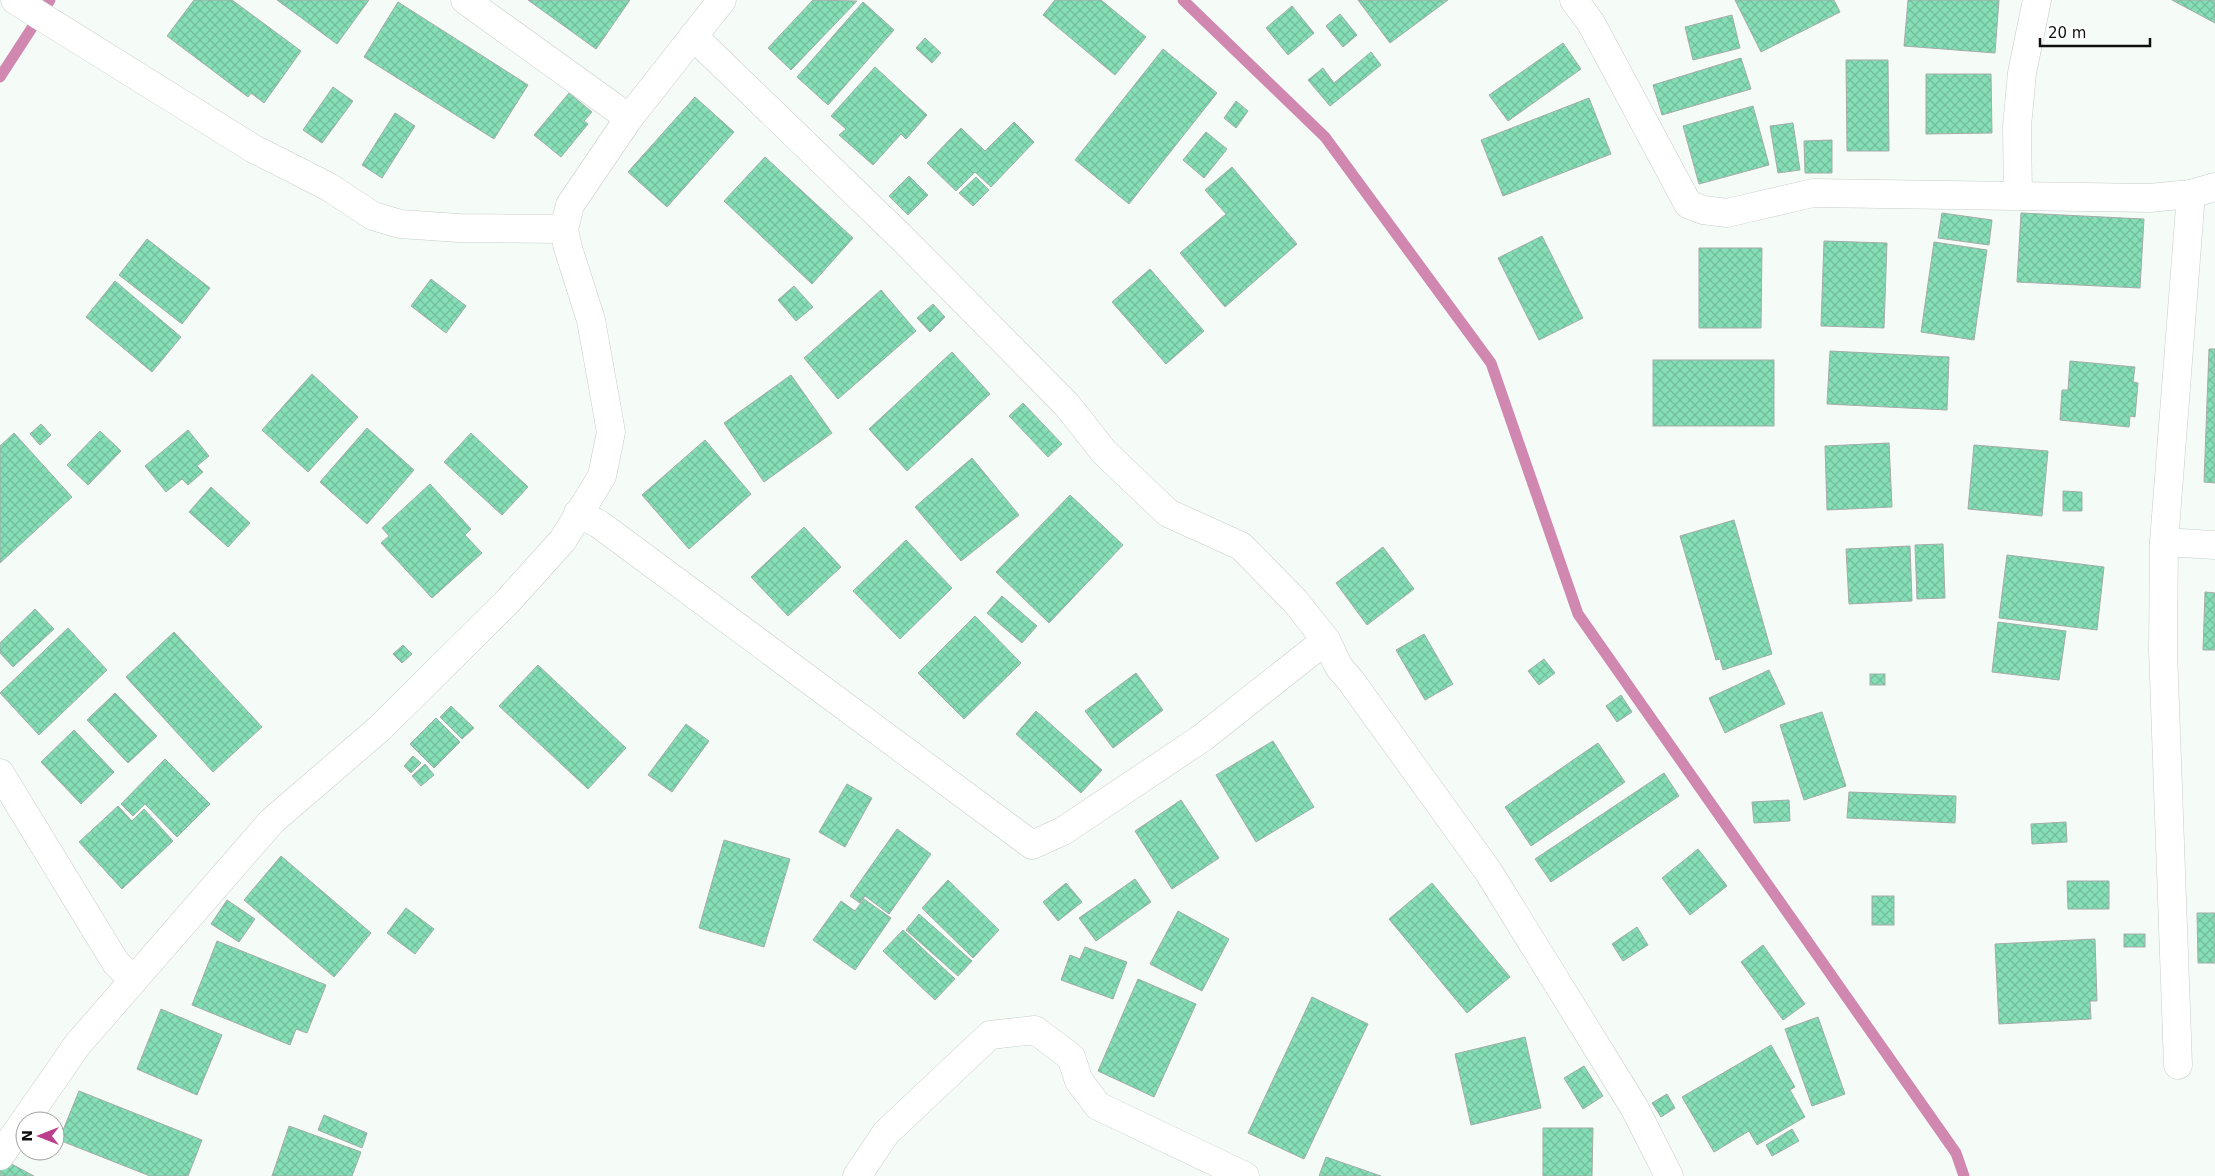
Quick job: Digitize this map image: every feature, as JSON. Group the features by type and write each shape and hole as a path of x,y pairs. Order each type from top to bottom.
{"street":[{"path":"15,0 254,150 330,187 373,216 400,224 459,228 564,229"},
{"path":"464,0 629,118"},
{"path":"0,1156 78,1044 272,821 380,728 508,602 563,540 602,476 611,432 591,320 568,248 564,229 570,205 629,118 722,0"},
{"path":"1574,0 1591,23 1688,204 1703,210 1727,213 1813,193 2149,198 2203,191 2164,542 2164,660 2178,1065"},
{"path":"2018,195 2017,126 2022,73 2037,0"},
{"path":"693,36 910,246 1067,405 1104,452 1168,513 1240,546 1295,602 1326,640 1338,667 1351,681 1488,871 1634,1107 1669,1176"},
{"path":"578,513 599,524 1032,844 1063,831 1202,738 1326,640"},
{"path":"2164,542 2215,544"},
{"path":"0,773 116,963 133,980"},
{"path":"857,1176 886,1133 990,1035 1035,1030 1071,1056 1079,1082 1098,1106 1245,1176"}],"building":[{"path":"194,0 232,0 301,51 264,103 251,93 248,97 167,36"},
{"path":"277,0 369,0 337,44"},
{"path":"528,0 630,0 596,49"},
{"path":"813,0 857,1 791,70 768,48"},
{"path":"1055,0 1101,0 1146,37 1115,75 1043,15"},
{"path":"1358,0 1448,0 1390,43"},
{"path":"1735,0 1834,0 1840,12 1761,52"},
{"path":"1908,0 1999,0 1995,53 1904,46"},
{"path":"2172,0 2215,0 2215,23"},
{"path":"398,2 528,85 494,139 364,57"},
{"path":"863,2 894,30 828,105 797,77"},
{"path":"1292,6 1314,33 1288,55 1266,28"},
{"path":"1340,14 1357,35 1343,47 1326,26"},
{"path":"1732,15 1740,48 1693,60 1685,27"},
{"path":"925,38 941,53 932,63 916,48"},
{"path":"1563,43 1581,69 1508,121 1489,95"},
{"path":"1163,49 1217,93 1129,204 1075,160"},
{"path":"1371,52 1381,65 1330,106 1308,80 1323,68 1334,83"},
{"path":"1741,58 1751,89 1662,115 1653,85"},
{"path":"1846,60 1888,60 1889,151 1847,151"},
{"path":"875,67 927,115 906,139 901,134 873,165 839,135 846,129 831,116"},
{"path":"1926,74 1991,74 1992,133 1926,134"},
{"path":"333,87 353,101 322,143 303,130"},
{"path":"569,93 592,112 584,121 588,124 561,157 534,135"},
{"path":"695,97 734,132 667,207 628,172"},
{"path":"1589,98 1611,154 1503,196 1481,140"},
{"path":"1236,101 1248,111 1236,128 1224,118"},
{"path":"1753,106 1769,165 1699,184 1683,126"},
{"path":"395,113 415,126 382,178 362,165"},
{"path":"1014,122 1034,142 991,187 975,172 956,191 927,163 961,128 985,151"},
{"path":"1793,123 1800,170 1778,173 1770,126"},
{"path":"1206,132 1227,149 1204,178 1183,160"},
{"path":"1832,140 1832,173 1805,173 1804,141"},
{"path":"765,157 853,238 812,284 724,201"},
{"path":"1232,167 1297,244 1225,307 1180,253 1226,214 1205,190"},
{"path":"909,176 928,195 908,215 889,196"},
{"path":"976,177 989,190 973,206 959,193"},
{"path":"1942,213 1992,220 1989,245 1938,238"},
{"path":"2021,213 2144,219 2140,288 2017,282"},
{"path":"1542,236 1583,318 1539,340 1498,258"},
{"path":"147,239 210,288 182,324 119,275"},
{"path":"1824,241 1887,243 1884,328 1821,326"},
{"path":"1934,242 1987,250 1974,340 1921,332"},
{"path":"1699,248 1762,248 1761,328 1699,328"},
{"path":"1150,269 1204,331 1166,364 1112,302"},
{"path":"431,279 466,306 446,333 411,306"},
{"path":"115,281 181,337 152,372 86,317"},
{"path":"794,286 813,307 796,321 778,300"},
{"path":"881,290 916,331 838,399 804,358"},
{"path":"933,304 945,317 930,332 917,318"},
{"path":"2209,349 2215,349 2215,483 2204,482"},
{"path":"1830,351 1949,357 1947,410 1827,404"},
{"path":"952,352 990,394 907,471 869,429"},
{"path":"1653,360 1774,360 1774,426 1653,426"},
{"path":"2070,361 2135,367 2133,382 2138,383 2135,417 2130,416 2129,427 2060,420 2062,390 2068,390"},
{"path":"312,374 358,417 308,472 262,430"},
{"path":"791,375 832,433 764,482 724,423"},
{"path":"1023,403 1062,444 1048,457 1009,416"},
{"path":"41,424 51,435 40,445 30,434"},
{"path":"367,428 414,470 367,524 320,482"},
{"path":"188,430 209,456 197,466 203,472 188,485 182,479 166,492 145,466"},
{"path":"100,431 121,451 88,485 67,465"},
{"path":"14,433 72,497 0,563 0,446"},
{"path":"471,433 528,487 502,515 444,462"},
{"path":"705,440 751,494 689,549 642,495"},
{"path":"1889,443 1892,507 1827,510 1825,446"},
{"path":"1974,445 2048,451 2042,516 1968,509"},
{"path":"972,458 1019,515 961,561 915,507"},
{"path":"430,484 471,529 465,535 482,553 432,598 381,543 389,536 382,528"},
{"path":"211,487 250,523 228,547 189,512"},
{"path":"2063,491 2082,492 2082,511 2063,511"},
{"path":"1070,495 1123,545 1049,623 996,572"},
{"path":"1734,520 1772,654 1723,670 1720,659 1716,660 1680,536"},
{"path":"804,527 841,567 788,616 751,577"},
{"path":"906,540 952,588 900,639 853,591"},
{"path":"1943,544 1945,598 1917,599 1915,545"},
{"path":"1910,546 1912,601 1849,604 1846,549"},
{"path":"1383,547 1414,589 1367,625 1336,583"},
{"path":"2007,555 2104,567 2097,630 1999,618"},
{"path":"2205,592 2215,593 2215,650 2203,650"},
{"path":"1002,596 1037,626 1022,643 987,613"},
{"path":"35,609 54,629 13,667 0,653 0,643"},
{"path":"975,616 1021,663 964,719 918,673"},
{"path":"1998,622 2066,631 2059,680 1992,672"},
{"path":"68,628 107,670 39,735 0,693"},
{"path":"174,632 262,727 213,772 126,677"},
{"path":"1424,634 1453,684 1425,700 1396,650"},
{"path":"403,645 412,654 402,663 393,654"},
{"path":"1544,659 1555,673 1539,685 1528,671"},
{"path":"538,665 626,748 588,789 499,706"},
{"path":"1769,670 1785,704 1725,733 1709,698"},
{"path":"1136,673 1163,710 1113,748 1085,711"},
{"path":"1870,674 1885,674 1885,685 1870,685"},
{"path":"115,693 157,736 128,763 87,720"},
{"path":"1621,695 1632,712 1617,722 1606,706"},
{"path":"451,706 474,728 462,739 440,717"},
{"path":"1036,711 1102,770 1081,793 1016,734"},
{"path":"1822,712 1846,786 1804,800 1780,725"},
{"path":"436,718 460,742 434,768 410,744"},
{"path":"686,724 709,741 672,792 648,775"},
{"path":"74,730 114,772 81,804 41,762"},
{"path":"1273,741 1314,807 1256,842 1216,775"},
{"path":"1598,743 1625,782 1531,846 1505,807"},
{"path":"413,756 421,763 411,773 404,766"},
{"path":"165,759 210,804 177,837 145,804 133,816 121,804"},
{"path":"425,764 434,775 421,786 412,776"},
{"path":"1664,773 1679,796 1551,882 1535,859"},
{"path":"847,784 872,798 845,847 819,832"},
{"path":"1849,792 1956,796 1955,823 1847,818"},
{"path":"1181,800 1219,858 1172,889 1135,831"},
{"path":"1789,800 1790,821 1754,823 1752,802"},
{"path":"118,806 132,821 144,809 173,841 122,889 79,842"},
{"path":"2066,822 2067,842 2032,844 2031,824"},
{"path":"897,829 931,854 889,914 865,896 860,903 850,896"},
{"path":"724,840 790,859 764,947 699,928"},
{"path":"1698,849 1727,886 1690,915 1662,878"},
{"path":"281,856 371,933 334,977 244,900"},
{"path":"1135,879 1151,902 1096,941 1079,918"},
{"path":"948,880 999,930 973,958 922,908"},
{"path":"2067,881 2109,881 2109,909 2068,909"},
{"path":"1066,883 1082,902 1058,921 1043,902"},
{"path":"1432,883 1510,977 1467,1013 1389,919"},
{"path":"1872,896 1894,896 1894,925 1872,925"},
{"path":"864,899 891,918 855,970 813,940 841,901 855,911"},
{"path":"227,900 255,919 239,942 211,924"},
{"path":"406,908 434,929 415,954 387,933"},
{"path":"1178,911 1229,939 1202,991 1150,964"},
{"path":"2197,913 2215,913 2215,963 2198,963"},
{"path":"919,914 972,961 958,976 906,930"},
{"path":"1637,927 1648,945 1623,961 1612,944"},
{"path":"903,930 955,979 935,1000 883,951"},
{"path":"2124,934 2145,934 2145,947 2124,947"},
{"path":"2095,939 2097,1001 2090,1001 2091,1019 1999,1024 1995,944"},
{"path":"217,941 326,985 307,1033 296,1029 290,1045 192,1005"},
{"path":"1763,945 1805,1004 1783,1020 1741,962"},
{"path":"1085,947 1127,962 1113,999 1061,980 1070,955 1080,959"},
{"path":"1138,979 1196,1004 1154,1097 1098,1071"},
{"path":"1312,997 1368,1024 1304,1159 1248,1133"},
{"path":"161,1009 222,1035 197,1095 137,1069"},
{"path":"1818,1017 1845,1094 1812,1106 1785,1029"},
{"path":"1525,1037 1541,1108 1471,1125 1455,1054"},
{"path":"1771,1045 1795,1087 1790,1090 1805,1117 1757,1145 1749,1131 1714,1152 1682,1097"},
{"path":"1584,1066 1603,1096 1583,1109 1564,1078"},
{"path":"79,1091 202,1140 188,1176 150,1176 65,1142 65,1125"},
{"path":"1667,1094 1675,1108 1661,1117 1652,1103"},
{"path":"324,1115 367,1133 362,1148 318,1130"},
{"path":"289,1126 361,1152 352,1176 272,1176"},
{"path":"1543,1128 1593,1128 1592,1176 1543,1176"},
{"path":"1792,1129 1799,1141 1772,1156 1766,1145"},
{"path":"1326,1157 1381,1176 1319,1176"},
{"path":"4,1160 34,1176 0,1176 0,1168"}],"waterway":[{"path":"0,77 50,0"},
{"path":"1183,0 1325,137 1491,363 1578,614 1956,1153 1964,1176"}]}
